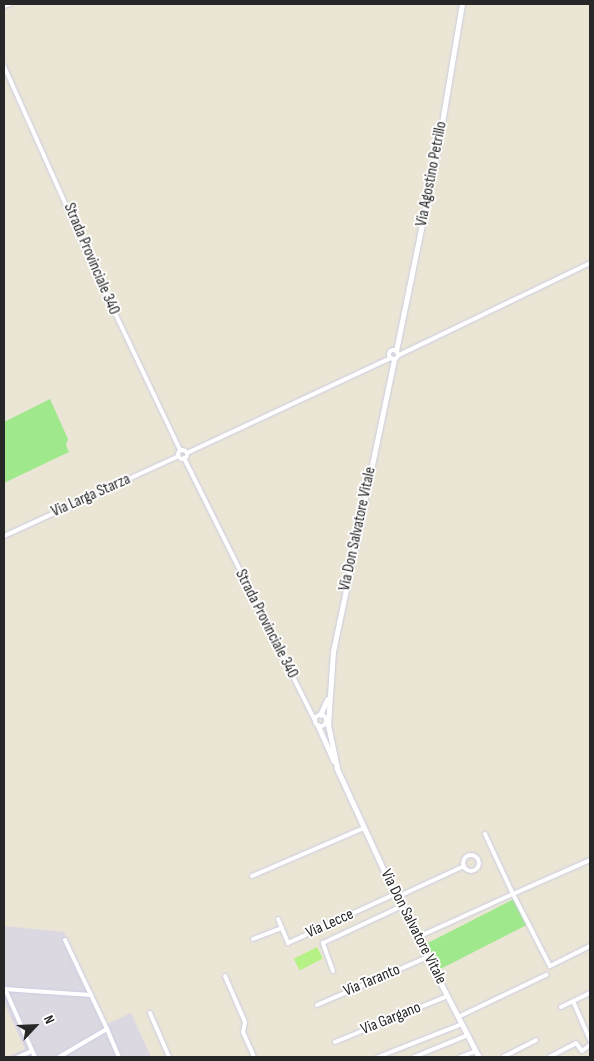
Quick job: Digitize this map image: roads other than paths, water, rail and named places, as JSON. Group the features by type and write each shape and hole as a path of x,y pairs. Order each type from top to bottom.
{"street":[{"path":"4,6 10,4"},
{"name":"Via Agostino Petrillo","path":"397,353 397,344 439,141 462,4"},
{"name":"Strada Provinciale 340","path":"4,66 97,275 180,450"},
{"path":"392,359 390,353 397,353 590,263"},
{"path":"187,453 180,450 179,456 184,458 187,453 392,359 397,353"},
{"name":"Via Don Salvatore Vitale","path":"337,768 327,720 332,652 392,359"},
{"name":"Via Larga Starza","path":"4,536 179,456"},
{"name":"Strada Provinciale 340","path":"184,458 309,708 318,719"},
{"name":"Via Don Salvatore Vitale","path":"328,698 318,719 337,768 396,896 479,1057"},
{"path":"318,719 327,720"},
{"path":"318,719 327,720"},
{"path":"252,876 364,828"},
{"path":"486,834 550,966 590,946"},
{"path":"474,855 478,859 479,867 475,870 470,871 464,866 466,856 474,855"},
{"path":"418,937 590,860"},
{"path":"396,896 464,866"},
{"name":"Via Lecce","path":"278,919 288,943 396,896"},
{"path":"333,971 323,944 402,906"},
{"path":"253,939 282,928"},
{"path":"65,940 119,1057"},
{"name":"Via Taranto","path":"317,1005 428,957"},
{"path":"458,1016 546,975"},
{"path":"225,976 245,1022 243,1032 254,1057"},
{"path":"35,1057 4,989 91,995"},
{"path":"561,1007 590,993"},
{"name":"Via Gargano","path":"335,1042 448,996"},
{"path":"573,1001 590,1040"},
{"path":"150,1012 169,1057"},
{"path":"378,1057 462,1024"},
{"path":"60,1057 107,1029"},
{"path":"414,1057 468,1035"},
{"path":"503,1057 536,1040"},
{"path":"549,1057 576,1043 582,1051 590,1047"},
{"path":"18,1057 32,1051"},
{"path":"460,1057 476,1051"}]}
